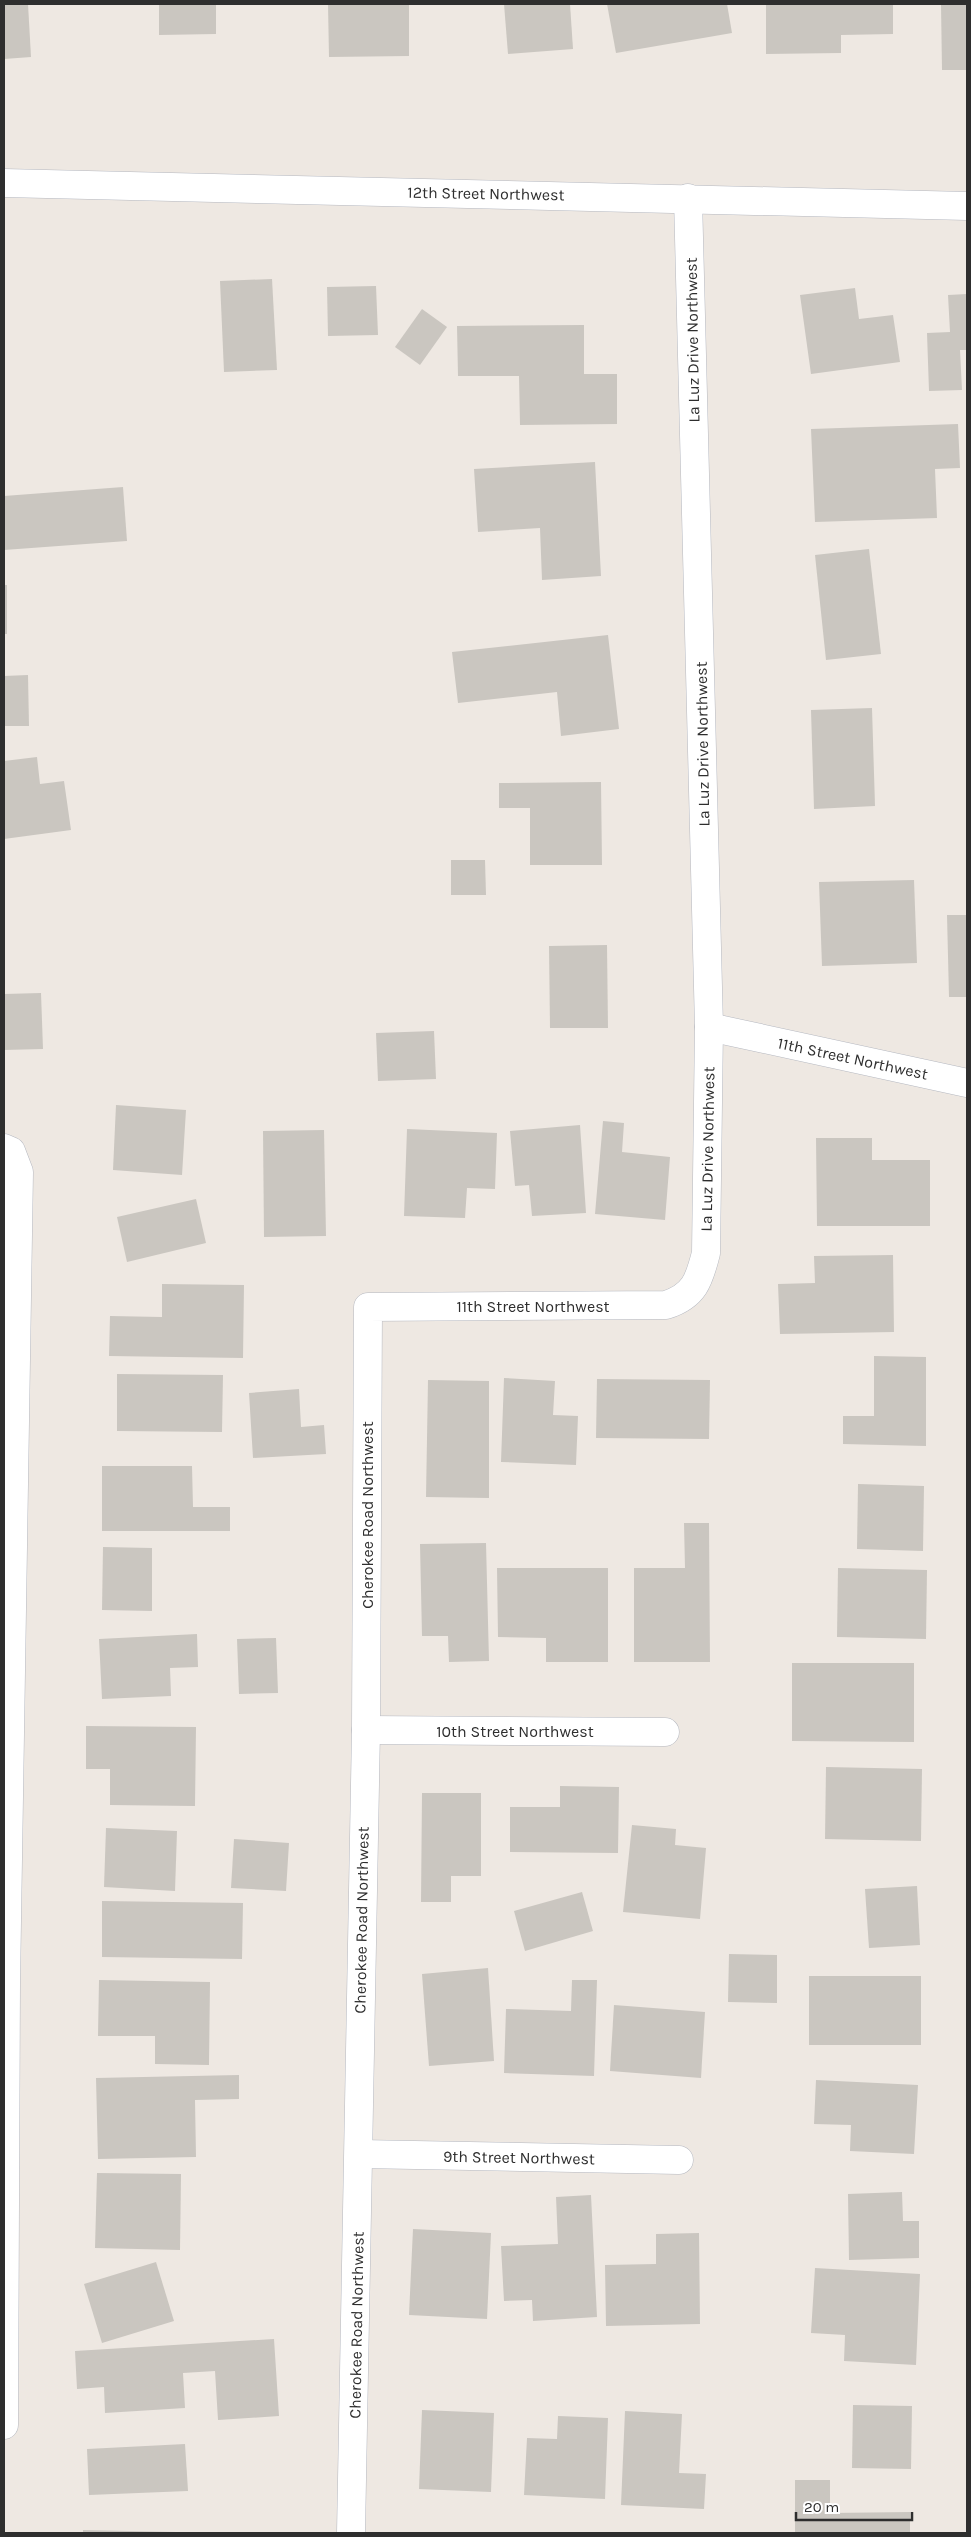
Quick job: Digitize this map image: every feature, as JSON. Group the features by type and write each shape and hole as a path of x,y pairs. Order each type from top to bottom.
{"street":[{"name":"12th Street Northwest","path":"4,183 967,206"},
{"name":"La Luz Drive Northwest","path":"688,198 708,1027 706,1254 702,1272 693,1288"},
{"name":"11th Street Northwest","path":"708,1027 967,1083"},
{"path":"4,1148 11,1151 19,1172 6,1984 4,2425"},
{"name":"11th Street Northwest","path":"368,1307 666,1305 682,1300 693,1288"},
{"name":"Cherokee Road Northwest","path":"351,2533 360,2154 358,2067 366,1730 368,1307"},
{"name":"10th Street Northwest","path":"366,1730 665,1732"},
{"name":"9th Street Northwest","path":"360,2154 679,2160"}],"building":[{"path":"4,4 28,4 31,57 4,59"},
{"path":"159,4 216,4 216,34 159,35"},
{"path":"328,4 409,4 409,56 329,57"},
{"path":"504,4 570,4 573,49 508,54"},
{"path":"607,4 727,4 732,33 616,53"},
{"path":"766,4 893,4 893,34 841,35 841,53 766,54"},
{"path":"941,4 967,4 967,70 942,70"},
{"path":"272,279 277,370 224,372 220,281"},
{"path":"376,286 378,335 328,336 327,287"},
{"path":"855,288 859,319 893,315 900,362 811,374 800,295"},
{"path":"967,294 967,350 960,350 962,390 929,391 927,333 950,332 948,295"},
{"path":"422,309 447,327 420,365 395,347"},
{"path":"584,325 584,374 617,374 617,424 520,425 519,376 458,376 457,326"},
{"path":"958,424 960,468 935,469 937,518 815,522 811,429"},
{"path":"595,462 601,576 542,580 540,528 478,532 474,469"},
{"path":"123,487 127,541 4,550 4,496"},
{"path":"869,549 881,654 826,660 815,555"},
{"path":"4,585 7,585 7,634 4,634"},
{"path":"608,635 619,729 561,736 557,692 458,703 452,652"},
{"path":"28,675 29,726 4,726 4,676"},
{"path":"872,708 875,806 814,809 811,710"},
{"path":"37,757 40,784 64,781 71,830 4,839 4,761"},
{"path":"601,782 602,865 530,865 530,808 499,808 499,783"},
{"path":"451,860 485,860 486,895 451,895"},
{"path":"914,880 917,963 822,966 819,882"},
{"path":"947,915 967,915 967,997 949,997"},
{"path":"607,945 608,1028 550,1028 549,946"},
{"path":"41,993 43,1049 4,1050 4,994"},
{"path":"434,1031 436,1079 378,1081 376,1033"},
{"path":"116,1105 186,1110 182,1175 113,1170"},
{"path":"603,1121 624,1123 622,1152 670,1157 665,1220 595,1214"},
{"path":"580,1125 586,1213 532,1216 529,1185 515,1186 510,1131"},
{"path":"407,1129 497,1133 495,1189 467,1188 465,1218 404,1216"},
{"path":"324,1130 326,1236 264,1237 263,1131"},
{"path":"816,1138 872,1138 872,1160 930,1160 930,1226 817,1226"},
{"path":"196,1199 206,1243 127,1262 117,1217"},
{"path":"893,1255 894,1332 780,1334 778,1284 815,1283 814,1256"},
{"path":"162,1284 244,1285 243,1358 109,1356 110,1316 162,1317"},
{"path":"874,1356 926,1357 926,1446 843,1444 843,1416 874,1416"},
{"path":"117,1374 223,1375 222,1432 117,1431"},
{"path":"504,1378 555,1381 553,1415 578,1416 576,1465 501,1462"},
{"path":"597,1379 710,1380 709,1439 596,1438"},
{"path":"428,1380 489,1381 489,1498 426,1497"},
{"path":"299,1389 301,1427 324,1425 326,1454 253,1458 249,1393"},
{"path":"102,1466 192,1466 193,1507 230,1507 230,1531 102,1531"},
{"path":"858,1484 924,1486 923,1551 857,1549"},
{"path":"684,1523 709,1523 710,1662 634,1662 634,1568 685,1568"},
{"path":"486,1543 489,1661 449,1662 448,1636 422,1636 420,1544"},
{"path":"103,1547 152,1548 152,1611 102,1610"},
{"path":"497,1568 608,1568 608,1662 546,1662 546,1638 498,1637"},
{"path":"838,1568 927,1570 926,1639 837,1637"},
{"path":"197,1634 198,1667 170,1668 171,1696 102,1699 99,1639"},
{"path":"276,1638 278,1693 239,1694 237,1639"},
{"path":"792,1663 914,1663 914,1742 792,1741"},
{"path":"86,1726 196,1727 195,1806 110,1805 110,1769 86,1769"},
{"path":"826,1767 922,1769 921,1841 825,1839"},
{"path":"560,1786 619,1787 618,1853 510,1852 510,1807 560,1807"},
{"path":"422,1793 481,1793 481,1876 451,1876 451,1902 421,1902"},
{"path":"632,1825 676,1829 675,1845 706,1848 700,1919 623,1912"},
{"path":"106,1828 177,1831 175,1891 104,1887"},
{"path":"234,1839 289,1843 286,1891 231,1888"},
{"path":"917,1886 920,1945 869,1948 865,1889"},
{"path":"582,1892 593,1931 525,1951 514,1911"},
{"path":"102,1901 243,1903 242,1959 102,1957"},
{"path":"729,1954 777,1955 777,2003 728,2002"},
{"path":"488,1968 494,2061 429,2066 422,1974"},
{"path":"809,1976 921,1976 921,2045 809,2045"},
{"path":"99,1980 210,1982 209,2065 155,2064 155,2036 98,2036"},
{"path":"572,1980 597,1980 594,2076 504,2073 506,2009 571,2011"},
{"path":"614,2005 705,2012 701,2078 610,2071"},
{"path":"239,2075 239,2099 195,2100 196,2157 98,2159 96,2078"},
{"path":"816,2080 918,2085 914,2154 850,2151 851,2125 814,2124"},
{"path":"97,2173 181,2174 180,2250 95,2248"},
{"path":"902,2192 903,2221 919,2221 919,2258 849,2260 848,2194"},
{"path":"591,2195 597,2317 533,2321 532,2300 504,2301 501,2246 558,2244 556,2197"},
{"path":"413,2229 491,2233 487,2319 409,2315"},
{"path":"699,2233 700,2324 606,2326 605,2265 656,2264 656,2234"},
{"path":"156,2262 174,2321 102,2343 84,2284"},
{"path":"815,2268 920,2274 916,2365 844,2361 845,2335 811,2333"},
{"path":"274,2339 279,2416 218,2420 215,2371 183,2373 185,2408 105,2413 104,2387 77,2389 75,2351"},
{"path":"853,2405 912,2406 911,2469 852,2468"},
{"path":"422,2410 494,2413 491,2492 419,2489"},
{"path":"625,2411 682,2414 679,2473 706,2474 704,2509 621,2505"},
{"path":"558,2416 608,2418 605,2499 524,2495 527,2438 557,2439"},
{"path":"185,2444 188,2491 89,2495 87,2449"},
{"path":"795,2480 830,2480 830,2513 910,2512 910,2533 795,2533"},
{"path":"83,2530 176,2532 176,2533 83,2533"}]}
